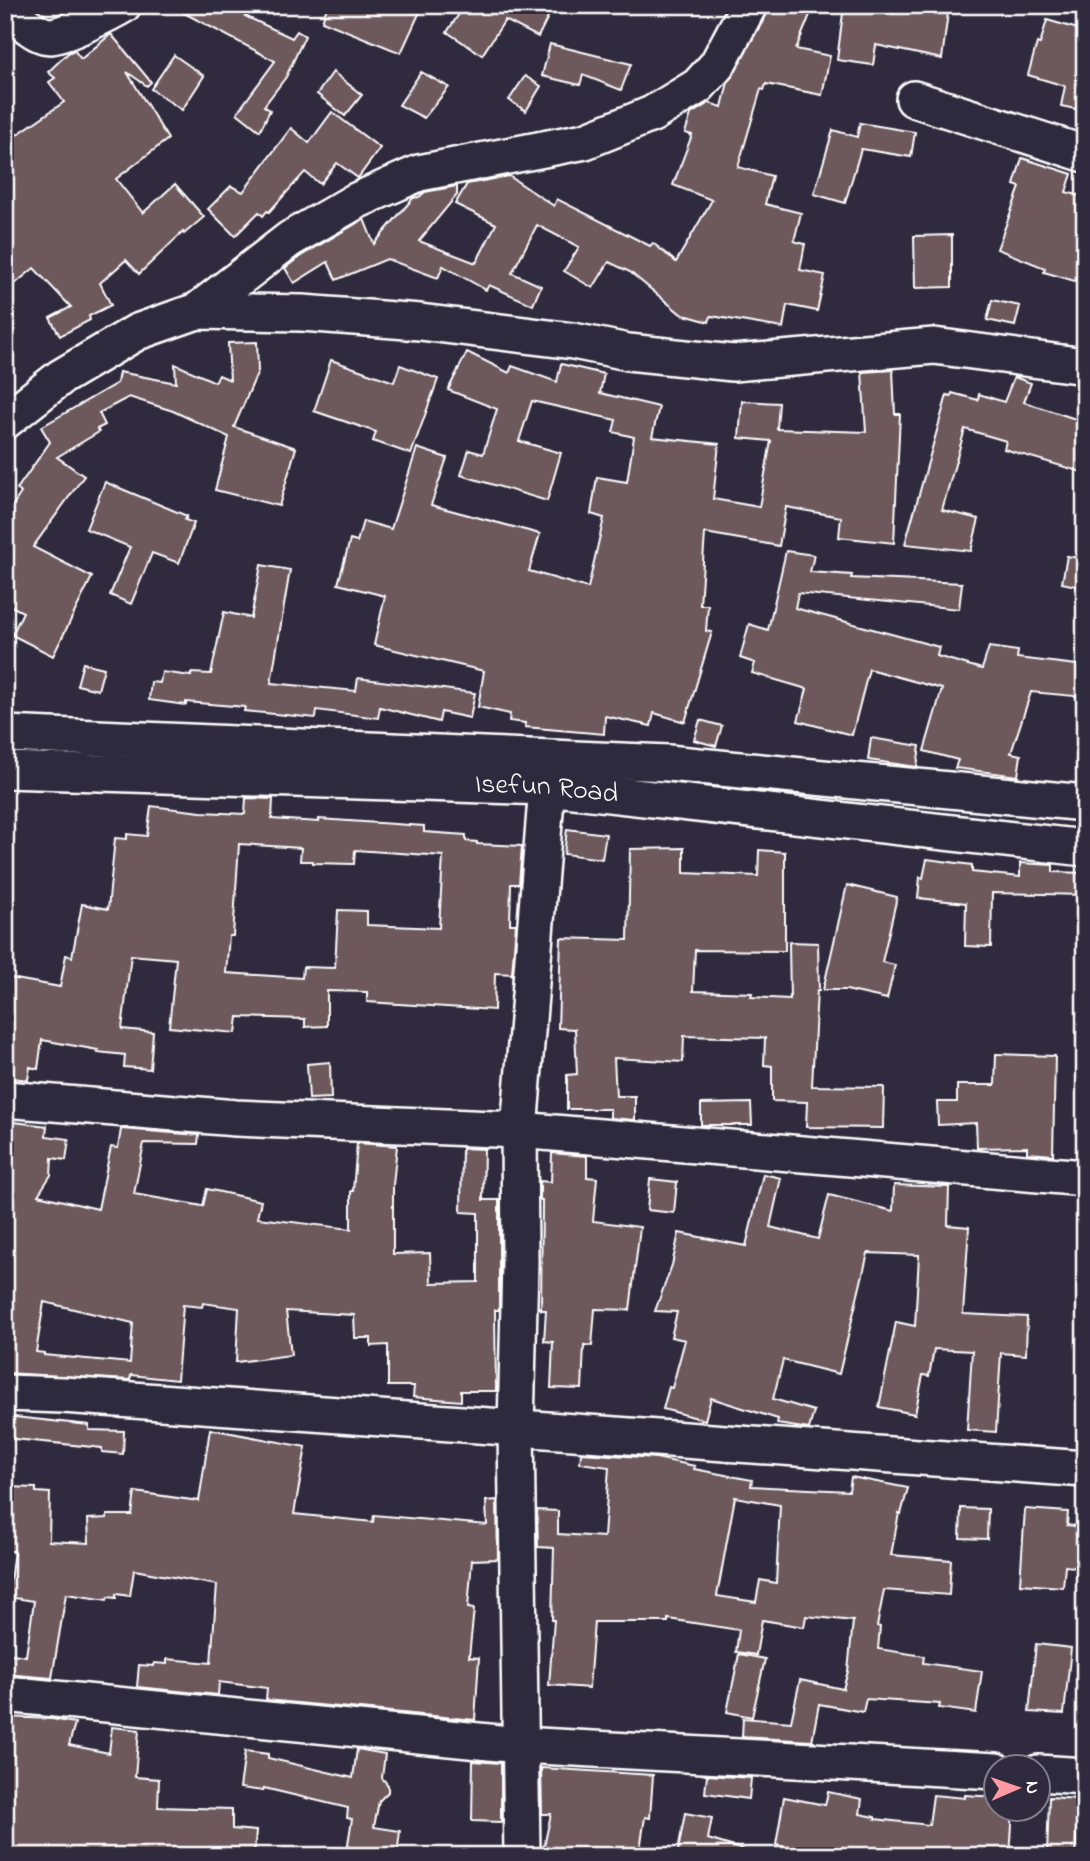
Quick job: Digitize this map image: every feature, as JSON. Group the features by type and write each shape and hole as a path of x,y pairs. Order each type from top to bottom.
{"street":[{"path":"5,21 10,18 19,19 33,31 54,36 123,5"},
{"path":"5,421 61,377 137,332 197,311 290,239 356,201 419,173 585,141 652,114 698,86 717,65 749,5"},
{"path":"914,99 1085,154"},
{"path":"197,311 302,313 420,322 573,341 628,352 733,363 934,346 1085,366"},
{"name":"Isefun Road","path":"5,734 668,763 1085,803"},
{"name":"Isefun Road","path":"5,770 547,787 1085,848"},
{"path":"522,1856 516,1428 520,1262 519,1130 547,787"},
{"path":"5,1099 236,1118 519,1130 1085,1178"},
{"path":"5,1393 1085,1469"},
{"path":"5,1694 520,1745 982,1770"},
{"path":"1052,1774 1085,1776"}],"building":[{"path":"169,5 250,5 245,16 292,38 297,31 305,36 286,77 264,106 270,110 260,131 237,113 275,61"},
{"path":"328,5 423,5 401,53 322,21"},
{"path":"465,5 554,5 538,37 505,20 482,55 447,32"},
{"path":"769,5 814,5 796,49 830,56 822,95 766,84 764,90 761,89 738,167 772,176 765,204 801,213 794,241 805,244 800,270 825,275 817,311 787,305 783,328 711,316 709,322 681,314 630,272 609,262 593,288 564,271 579,247 537,225 512,273 541,286 533,305 489,285 486,290 443,266 438,278 387,259 336,280 328,262 294,283 285,268 364,219 374,244 413,198 425,192 457,186 457,195 419,241 476,263 496,224 455,204 467,184 509,176 554,206 557,199 650,246 653,243 676,262 712,200 673,185 692,135 685,133 691,114 709,103 722,107 728,82 767,14"},
{"path":"844,5 949,5 942,59 876,45 873,65 837,60"},
{"path":"1047,20 1085,31 1085,111 1061,106 1065,86 1028,75"},
{"path":"111,34 151,82 147,86 127,72 168,139 116,179 143,213 175,184 204,217 184,234 183,232 139,274 126,260 100,283 111,305 60,336 50,318 71,307 34,268 5,292 5,143 64,102 49,82 55,78 48,72 68,53 74,50 81,59"},
{"path":"550,44 631,64 621,90 583,75 580,85 542,76"},
{"path":"174,55 204,76 182,110 151,89"},
{"path":"333,72 362,95 345,116 317,94"},
{"path":"421,72 449,87 424,118 399,105"},
{"path":"525,76 541,86 526,111 509,100"},
{"path":"332,112 380,148 358,178 337,163 320,184 305,172 269,212 263,216 259,212 235,236 208,209 231,186 243,192 291,128 309,143"},
{"path":"860,123 915,132 911,157 861,149 845,203 814,194 833,130 857,137"},
{"path":"1022,158 1072,174 1066,192 1085,197 1085,284 1044,272 1045,268 997,249 1020,187 1014,185"},
{"path":"952,235 952,287 915,288 914,236"},
{"path":"992,300 1020,306 1015,326 987,320"},
{"path":"257,342 258,371 234,427 296,448 279,506 215,490 229,437 173,411 129,397 99,413 105,425 97,429 99,432 57,457 84,476 33,547 92,577 53,656 12,635 23,612 5,603 5,517 21,493 17,489 50,442 41,427 117,383 119,372 176,383 175,364 215,382 219,375 230,380 228,343"},
{"path":"467,352 509,373 512,366 557,382 561,364 604,374 600,393 659,407 652,437 719,444 713,499 759,507 771,441 739,438 742,401 779,403 777,429 866,432 862,372 893,370 895,414 900,414 894,543 839,537 841,517 786,507 779,546 705,533 700,605 708,605 706,631 712,632 685,722 654,713 651,726 605,716 604,734 525,727 525,723 509,721 510,714 478,707 484,671 374,645 385,596 338,584 350,540 357,542 363,521 391,529 417,448 447,458 431,505 540,534 529,571 588,588 604,518 591,514 597,477 627,482 634,437 613,432 616,420 532,401 519,441 561,453 547,501 461,475 469,450 483,454 497,409 448,390"},
{"path":"331,360 394,382 400,365 438,379 411,454 373,441 376,432 314,411"},
{"path":"1014,377 1031,383 1024,402 1085,422 1085,473 1004,449 1006,441 965,429 942,510 979,519 971,551 905,544 947,395 951,396 952,393 978,400 979,394 1004,402"},
{"path":"105,482 187,516 185,520 194,523 179,563 152,553 131,604 110,595 130,547 86,529"},
{"path":"786,551 814,555 810,572 852,575 851,578 962,583 959,609 798,593 795,608 939,647 937,656 982,669 989,647 1018,651 1017,658 1085,666 1085,697 1031,692 1011,753 1021,755 1018,776 955,768 958,760 924,751 942,689 869,669 852,735 798,721 807,689 752,673 755,663 740,658 749,624 768,630"},
{"path":"1067,556 1085,559 1085,588 1062,583"},
{"path":"261,565 290,570 271,683 356,691 358,678 475,693 470,718 441,712 439,722 380,707 378,718 317,710 316,718 244,711 245,707 186,702 186,705 149,700 151,682 160,683 162,672 191,676 191,673 211,674 224,612 251,618"},
{"path":"83,663 104,668 98,690 77,685"},
{"path":"700,720 722,726 716,746 694,740"},
{"path":"871,738 920,746 917,767 868,760"},
{"path":"246,798 273,799 272,819 319,822 319,819 424,826 424,832 466,835 466,841 477,844 522,846 519,884 511,884 510,924 516,924 512,974 495,973 494,1010 367,1002 367,992 327,991 327,1026 305,1027 305,1019 238,1017 236,1033 169,1027 176,959 131,955 122,1029 153,1032 150,1069 124,1067 125,1055 42,1040 38,1069 30,1067 28,1080 5,1077 5,977 60,987 66,955 72,957 82,904 108,909 115,838 127,839 127,834 147,836 151,806 245,814","holes":["239,844 301,848 300,861 313,863 354,864 355,850 443,856 439,928 367,925 367,911 338,910 335,968 303,967 302,978 226,973 229,936 233,936"]},
{"path":"567,829 606,834 602,859 564,854"},
{"path":"684,848 684,873 758,876 759,850 785,852 785,951 695,950 693,991 752,993 751,997 790,999 789,942 818,943 819,990 812,1086 884,1087 883,1128 806,1127 807,1102 772,1101 772,1066 764,1065 765,1038 684,1036 683,1062 614,1058 616,1096 635,1096 635,1120 610,1118 610,1109 567,1109 567,1075 577,1074 575,1029 558,1028 561,938 628,940 630,849"},
{"path":"927,859 972,865 972,872 1020,877 1020,863 1053,865 1053,872 1085,873 1085,895 992,893 991,947 965,946 966,903 918,898 920,877 923,878"},
{"path":"847,885 897,897 882,962 895,965 887,999 846,990 823,990"},
{"path":"996,1054 1055,1056 1053,1155 1027,1153 1027,1147 977,1148 976,1123 938,1125 937,1102 957,1102 957,1085 995,1085"},
{"path":"330,1062 331,1098 309,1099 307,1064"},
{"path":"751,1103 752,1125 701,1125 701,1104"},
{"path":"5,1121 47,1126 46,1136 69,1139 66,1160 52,1158 51,1175 38,1195 98,1209 111,1147 118,1148 121,1129 199,1135 198,1144 144,1143 134,1194 203,1206 207,1189 261,1201 257,1218 351,1229 351,1191 357,1143 397,1146 393,1185 393,1254 430,1253 431,1283 478,1282 478,1213 461,1212 462,1148 484,1149 483,1200 499,1200 499,1310 495,1310 496,1391 461,1391 461,1401 413,1397 414,1386 388,1386 388,1345 371,1346 371,1338 355,1338 354,1315 286,1311 291,1355 236,1362 239,1308 203,1303 202,1307 183,1305 177,1380 131,1375 130,1380 5,1373","holes":["44,1302 133,1323 130,1363 36,1352"]},
{"path":"552,1153 587,1156 587,1177 597,1178 593,1221 640,1227 630,1310 595,1309 592,1346 584,1345 582,1389 551,1388 553,1342 544,1341 546,1310 541,1310 540,1181 551,1182"},
{"path":"763,1174 781,1178 770,1227 818,1239 829,1195 893,1211 894,1185 949,1187 948,1225 969,1227 963,1314 1027,1317 1026,1355 1001,1353 996,1432 967,1430 972,1351 934,1349 929,1376 923,1375 915,1414 879,1407 896,1322 915,1326 919,1255 868,1253 839,1374 783,1360 773,1399 814,1411 809,1429 777,1424 778,1419 711,1398 705,1420 663,1409 669,1387 672,1388 685,1340 671,1337 677,1312 655,1311 672,1265 679,1233 746,1246"},
{"path":"650,1179 677,1182 674,1213 647,1210"},
{"path":"5,1416 89,1425 89,1430 124,1431 123,1454 102,1452 102,1448 5,1438"},
{"path":"210,1429 306,1447 294,1514 373,1522 374,1515 487,1525 486,1501 497,1500 498,1559 472,1560 468,1608 474,1609 469,1657 479,1658 475,1720 266,1700 267,1688 219,1682 218,1695 137,1687 139,1665 167,1664 167,1659 211,1663 217,1585 134,1570 130,1596 116,1594 116,1598 108,1597 107,1600 66,1594 52,1678 5,1674 5,1653 26,1656 34,1601 8,1597 14,1551 5,1551 5,1491 9,1491 9,1487 36,1488 36,1492 50,1493 49,1541 89,1543 88,1519 107,1518 107,1515 132,1515 135,1492 199,1501"},
{"path":"581,1453 656,1458 695,1466 694,1469 752,1480 751,1486 849,1491 851,1477 908,1488 901,1514 899,1513 891,1555 951,1560 949,1595 884,1590 877,1626 880,1627 878,1649 924,1656 923,1663 982,1671 976,1713 939,1708 940,1704 866,1699 863,1712 819,1704 812,1741 742,1737 743,1718 791,1722 800,1680 843,1689 848,1671 853,1621 806,1616 804,1627 762,1620 756,1655 736,1652 739,1630 668,1619 668,1622 594,1622 589,1688 549,1685 554,1620 554,1548 538,1547 537,1510 558,1511 558,1534 604,1537 609,1467 580,1463","holes":["735,1497 780,1505 776,1583 760,1580 756,1602 717,1596"]},
{"path":"961,1508 988,1509 987,1539 960,1538"},
{"path":"1025,1509 1068,1512 1067,1525 1085,1527 1085,1568 1065,1566 1063,1587 1020,1584"},
{"path":"1036,1644 1071,1648 1064,1714 1029,1712"},
{"path":"739,1654 765,1659 752,1717 727,1712"},
{"path":"5,1717 75,1723 69,1745 109,1753 112,1727 139,1730 135,1777 159,1779 158,1807 232,1809 232,1829 256,1831 254,1856 5,1856"},
{"path":"357,1749 385,1754 382,1778 388,1785 388,1792 379,1801 374,1827 400,1831 397,1856 346,1856 352,1819 347,1818 348,1808 264,1788 263,1791 240,1788 245,1751 268,1754 268,1758 353,1778"},
{"path":"473,1761 501,1763 501,1822 472,1821"},
{"path":"541,1768 653,1775 650,1818 645,1817 639,1856 542,1856 551,1814 542,1814"},
{"path":"707,1775 751,1778 749,1799 705,1793"},
{"path":"828,1792 862,1799 860,1814 875,1819 929,1825 933,1795 965,1798 965,1795 982,1796 982,1822 1012,1822 1010,1856 831,1856 776,1845 784,1797 825,1805"},
{"path":"1052,1797 1078,1799 1075,1856 1047,1856 1048,1822 1052,1822"},
{"path":"685,1813 712,1818 708,1839 747,1851 746,1856 677,1856"}]}
